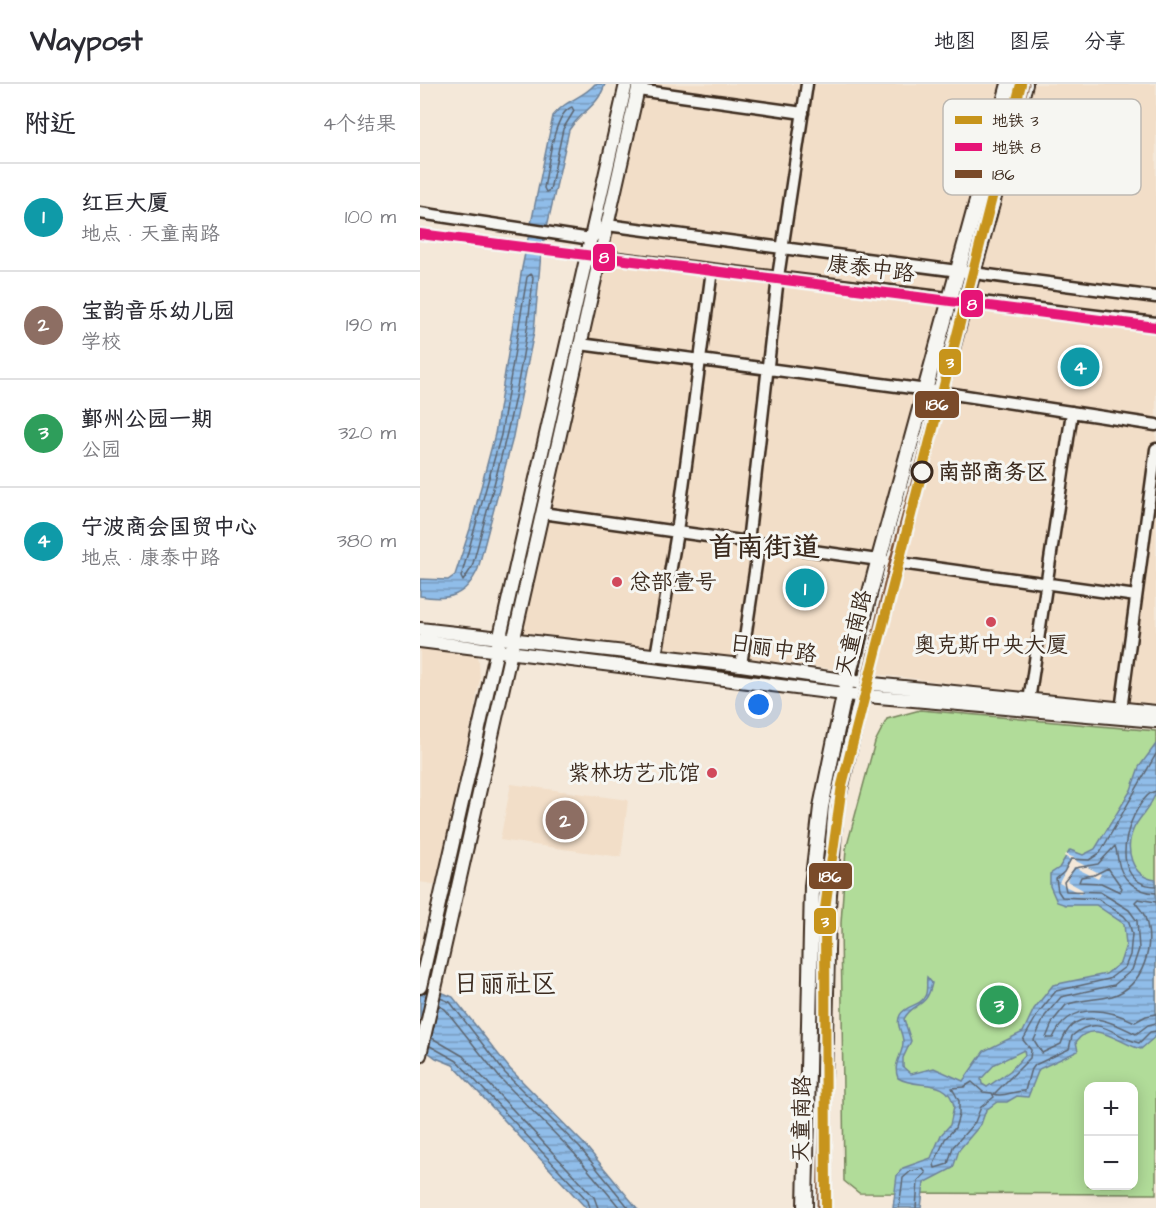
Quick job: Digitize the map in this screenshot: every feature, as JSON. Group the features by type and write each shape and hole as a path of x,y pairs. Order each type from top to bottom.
{"main road":[{"path":"420,987 626,84"},
{"name":"天童南路","path":"1005,99 1009,84"},
{"name":"天童南路","path":"1021,99 1025,84"},
{"path":"420,1054 638,87"},
{"name":"天童南路","path":"821,1208 828,907 836,807 934,391 951,298 979,195"},
{"name":"天童南路","path":"805,1208 812,886 821,807 846,687 878,561 934,391 967,300 995,195"},
{"name":"日丽中路","path":"420,629 741,665 846,687"},
{"name":"日丽中路","path":"420,641 510,653 1156,721"},
{"name":"日丽中路","path":"862,689 1156,712"}],"street":[{"path":"748,543 778,278 807,84"},
{"path":"638,87 803,113"},
{"path":"420,213 591,239"},
{"path":"591,239 607,225"},
{"name":"康泰中路","path":"607,225 1156,297"},
{"path":"591,239 600,256"},
{"name":"康泰中路","path":"600,256 1156,323"},
{"path":"656,656 677,532 712,270"},
{"path":"580,344 934,391 1156,425"},
{"path":"1029,701 1072,412"},
{"path":"1121,710 1156,449"},
{"path":"542,513 1136,596"},
{"path":"741,665 759,545"}],"shaded area":[{"name":"南部商务区","path":"644,84 1156,84 1156,704 1050,695 521,632"},
{"path":"420,645 476,655 479,662 480,680 439,885 420,882"},
{"path":"511,784 628,800 621,857 500,840"}],"green space":[{"path":"920,710 1156,731 1156,1194 859,1193 844,1181 841,923 846,849 875,742 887,719"}],"water":[{"path":"595,84 605,84 602,92 594,104 569,130 541,253 534,332 512,441 478,569 462,591 440,598 420,596 420,579 448,580 455,575 470,529 495,434 522,268 553,116 563,106"},
{"path":"1156,744 1156,791 1153,801 1134,828 1130,853 1135,868 1147,878 1156,880 1156,1036 1141,1049 1099,1032 1083,1035 1076,1042 1078,1051 1039,1069 1028,1097 1017,1096 1007,1102 997,1102 986,1110 981,1124 959,1150 953,1168 924,1183 921,1208 893,1208 897,1175 903,1168 931,1158 941,1135 950,1125 954,1106 951,1097 939,1087 898,1078 896,1068 903,1047 898,1022 900,1015 923,1000 927,977 932,983 926,998 904,1019 911,1041 903,1058 903,1067 911,1074 934,1068 963,1081 984,1051 1023,1032 1034,1009 1053,985 1106,974 1120,963 1126,945 1124,924 1096,905 1066,905 1057,902 1050,886 1050,874 1059,868 1070,850 1083,855 1095,849 1131,790 1139,767","holes":["1024,1050 1025,1055 1010,1071 987,1087 982,1084 981,1079 995,1064"]},
{"path":"420,983 453,997 510,1069 584,1144 637,1208 586,1208 453,1065 436,1058 420,1046"}],"pier":[{"path":"1065,854 1101,874 1098,879 1074,867 1067,881 1083,890 1081,894 1059,883 1071,860 1064,856"}],"metro line":[{"name":"3","path":"1017,99 1021,84"},
{"name":"3","path":"826,1208 825,909 842,785 993,195"},
{"name":"8","path":"420,234 1156,327"}],"transit line":[{"name":"186","path":"1021,99 1025,84"},
{"name":"186","path":"821,1208 828,907 836,807 893,563 994,195"}],"place":[{"name":"宁波商会国贸中心","path":"1080,367"},
{"name":"南部商务区","path":"922,472"},
{"name":"总部壹号","path":"617,582"},
{"name":"红巨大厦","path":"805,588"},
{"name":"奥克斯中央大厦","path":"991,622"},
{"name":"紫林坊艺术馆","path":"712,773"},
{"name":"宝韵音乐幼儿园","path":"565,820"},
{"name":"鄞州公园一期","path":"999,1005"}],"district":[{"name":"首南街道","path":"764,547"},
{"name":"日丽社区","path":"505,984"}]}
